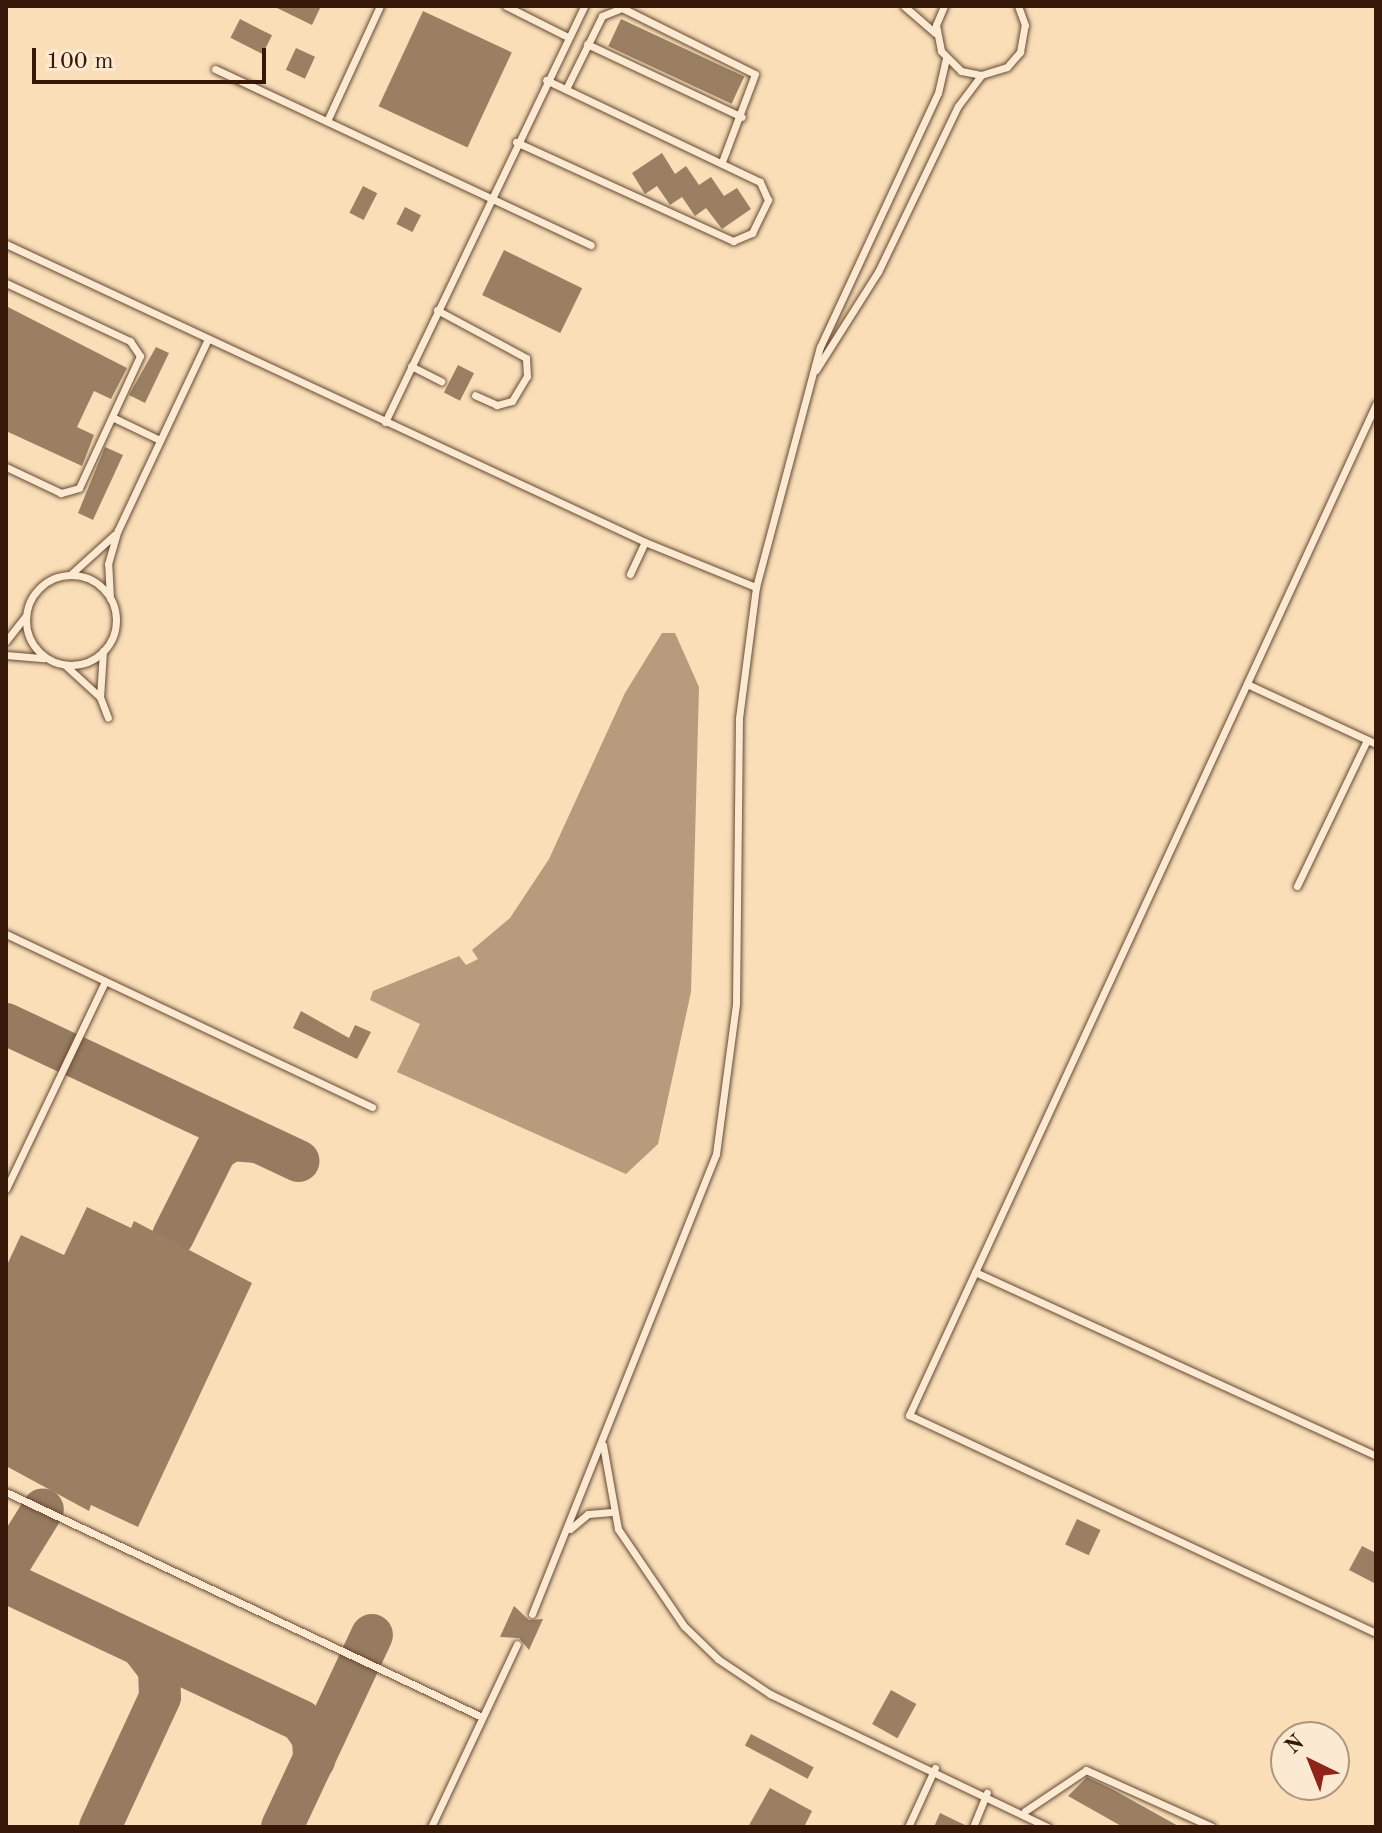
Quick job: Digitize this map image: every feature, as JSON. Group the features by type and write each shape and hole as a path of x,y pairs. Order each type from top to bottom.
{"lane":[{"path":"327,121 380,6"},
{"path":"506,6 519,9 566,36"},
{"path":"532,1614 716,1154 736,1004 739,718 756,587 828,324 938,93 946,59 936,34 904,6"},
{"path":"936,34 944,6"},
{"path":"814,371 867,292 958,106 981,75 1007,67 1020,52 1025,25 1019,6"},
{"path":"385,422 580,8"},
{"path":"566,89 602,16 622,8 749,68 758,83 722,162"},
{"path":"587,44 742,117"},
{"path":"946,59 981,75"},
{"path":"215,69 591,245"},
{"path":"516,142 738,241 752,233 767,193 722,162 546,80"},
{"path":"6,244 645,542 756,587"},
{"path":"6,283 135,345 140,362 74,491 61,493 6,467"},
{"path":"437,310 526,358 527,376 512,401 492,404 475,395"},
{"path":"108,718 100,697 103,651 114,631 108,564 118,530 208,339"},
{"path":"411,366 441,381"},
{"path":"1376,404 909,1415 1376,1633"},
{"path":"114,418 160,440"},
{"path":"6,641 26,615 40,588 92,563 118,530"},
{"path":"630,574 645,542"},
{"path":"68,576 96,583 110,598"},
{"path":"26,615 30,640 47,658"},
{"path":"63,664 103,651"},
{"path":"6,655 47,658 63,664 100,697"},
{"path":"1247,684 1376,744"},
{"path":"1297,886 1367,740"},
{"path":"6,934 372,1107"},
{"path":"6,1189 105,981"},
{"path":"975,1272 1376,1456"},
{"path":"603,1442 612,1512 684,1626 718,1659 770,1694 1025,1811 1048,1827"},
{"path":"6,1492 482,1717"},
{"path":"566,1533 588,1514 612,1512"},
{"path":"431,1827 517,1644"},
{"path":"908,1827 935,1768"},
{"path":"1025,1811 1086,1770 1212,1827"},
{"path":"973,1827 987,1793"}],"shaded area":[{"path":"662,633 675,633 699,687 691,992 658,1144 626,1174 397,1072 420,1024 370,1000 373,991 459,956 466,965 478,959 472,950 510,918 549,859 625,693"}],"building":[{"path":"273,6 321,6 312,25"},
{"path":"423,11 512,52 467,148 379,106"},
{"path":"240,19 272,35 263,54 230,38"},
{"path":"621,19 744,76 732,104 608,46"},
{"path":"296,48 315,57 305,79 286,70"},
{"path":"662,153 675,174 686,166 699,185 711,177 724,196 737,188 751,209 722,229 706,208 695,216 682,197 670,205 657,186 645,194 632,173"},
{"path":"363,186 377,193 364,220 349,213"},
{"path":"405,207 421,215 412,232 396,224"},
{"path":"504,250 582,288 560,333 482,295"},
{"path":"6,306 127,368 111,399 94,391 77,427 94,435 82,466 6,431"},
{"path":"156,347 169,353 145,403 129,395"},
{"path":"458,365 474,373 460,401 444,393"},
{"path":"105,447 123,455 93,520 78,513"},
{"path":"301,1011 349,1038 355,1025 371,1032 357,1059 293,1028"},
{"path":"87,1207 131,1228 134,1221 252,1283 138,1527 91,1505 89,1511 6,1466 6,1267 21,1235 64,1255"},
{"path":"1077,1519 1101,1530 1089,1555 1065,1544"},
{"path":"1362,1546 1376,1553 1376,1584 1349,1570"},
{"path":"514,1606 529,1620 543,1619 529,1650 519,1638 500,1637"},
{"path":"891,1690 916,1704 897,1738 872,1724"},
{"path":"751,1734 814,1767 808,1779 745,1745"},
{"path":"1087,1777 1180,1827 1123,1827 1068,1796"},
{"path":"770,1788 812,1811 804,1827 748,1827"},
{"path":"940,1813 967,1826 967,1827 934,1827"}],"taxiway":[{"path":"6,1024 298,1161"},
{"path":"173,1236 216,1150 232,1140 257,1142"},
{"path":"6,1569 43,1509"},
{"path":"6,1582 301,1721 313,1738 314,1760"},
{"path":"282,1827 372,1635"},
{"path":"100,1827 160,1697 159,1669 141,1646"}]}
